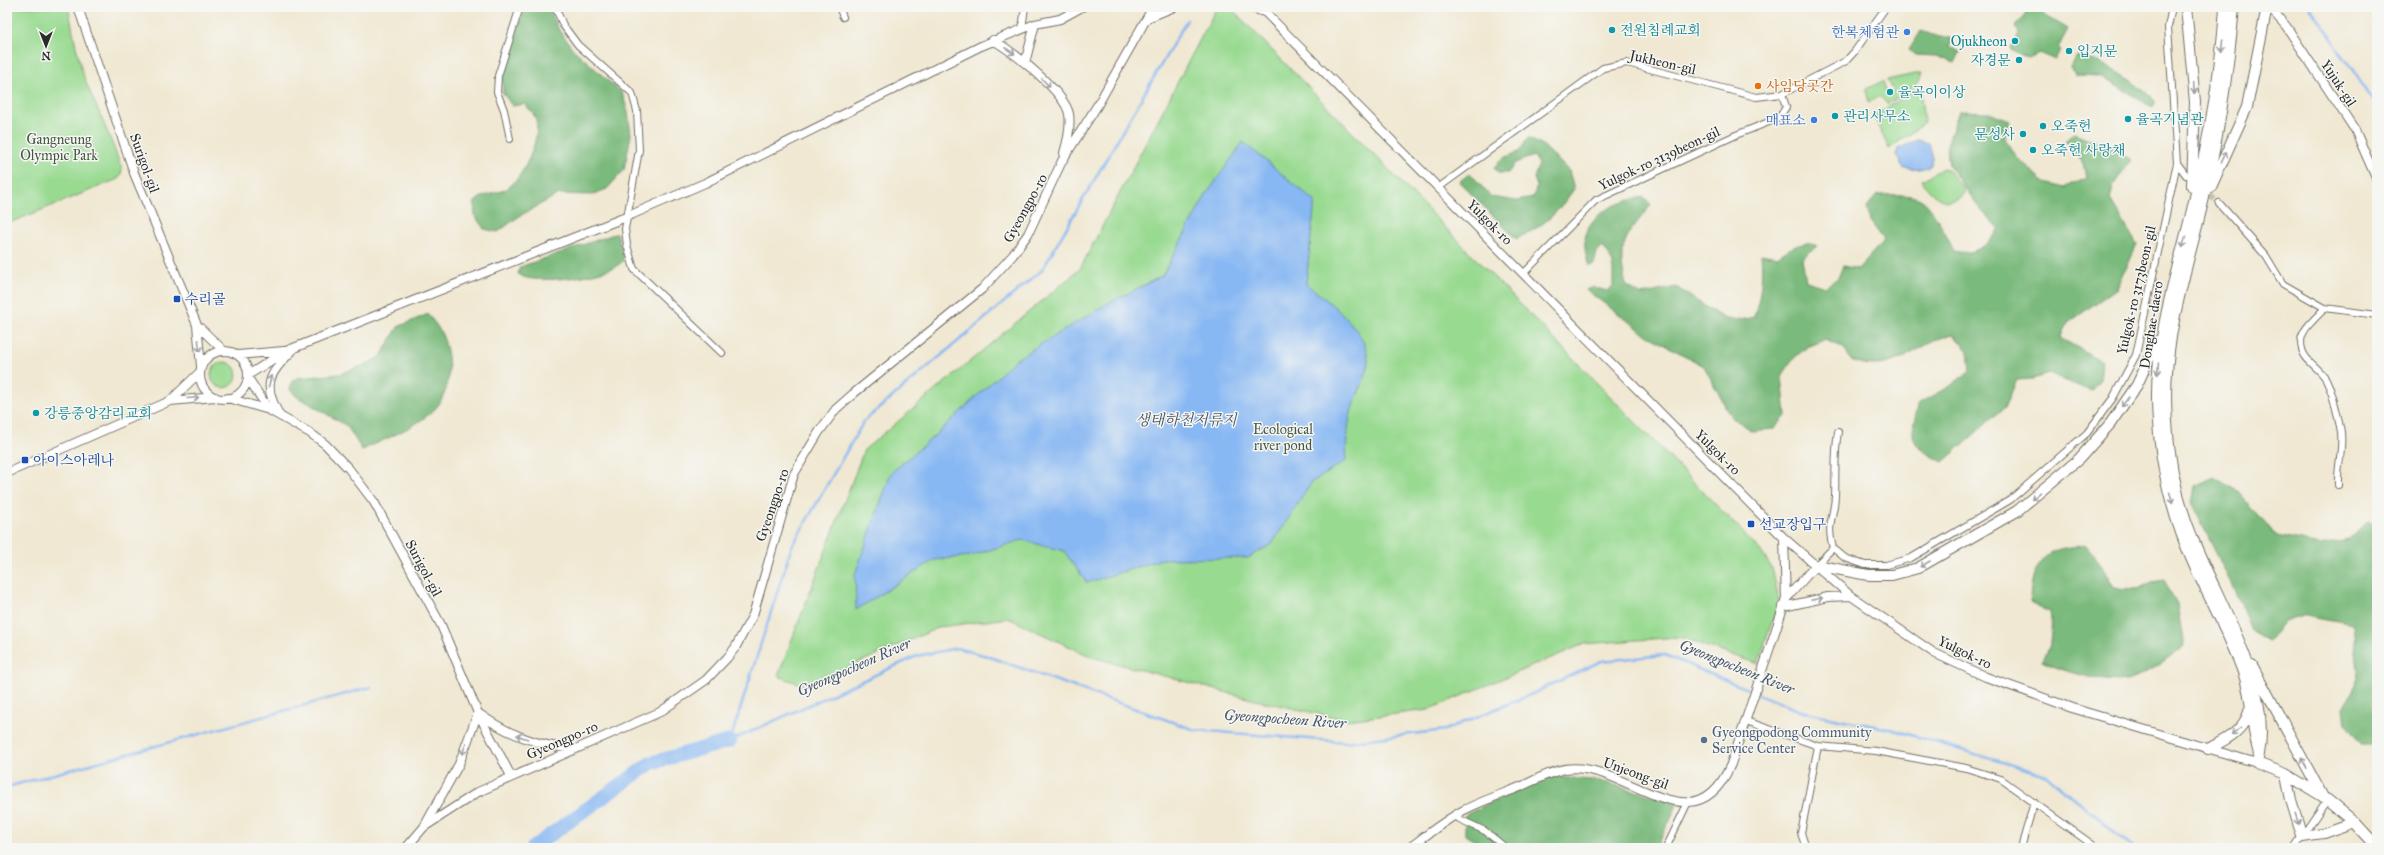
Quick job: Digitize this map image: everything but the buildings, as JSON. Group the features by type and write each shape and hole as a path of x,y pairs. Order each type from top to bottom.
{"highway":[{"path":"2325,798 2354,822 2377,847"}],"main road":[{"path":"2186,7 2195,126 2190,219"},
{"name":"Donghae-daero","path":"2225,7 2221,60 2209,131 2190,219 2169,297 2163,331 2157,400 2160,449 2166,476 2185,542 2232,642 2245,677 2251,704 2258,759"},
{"name":"Donghae-daero","path":"2234,7 2221,112 2202,206 2177,299 2168,347 2166,374 2166,423 2174,474 2186,520 2202,562 2238,640 2258,701 2262,739 2258,759"},
{"path":"2202,206 2246,107 2268,7"},
{"path":"1816,565 1868,575 1892,575 1918,568 2017,511 2079,459 2110,424 2137,385 2163,331"},
{"path":"2238,640 2325,798"},
{"path":"2208,749 2240,728 2246,722 2251,704"},
{"path":"2258,759 2325,798"},
{"path":"2286,774 2291,800 2302,836 2323,833 2354,822"}],"street":[{"name":"Surigol-gil","path":"78,7 134,173 197,325 201,369"},
{"path":"510,139 504,110 497,92 498,76 520,7"},
{"path":"555,7 563,25 578,45 632,92 637,111 639,150 626,217 627,245 634,269 722,353"},
{"path":"839,7 843,17"},
{"path":"1022,29 1025,7"},
{"path":"7,473 170,401 215,397 228,398 242,390 248,376 286,351 626,217 705,183 993,40 1034,24 1060,19 1082,7"},
{"name":"Gyeongpo-ro","path":"406,848 424,827 478,792 511,776 660,712 706,680 727,658 735,648 753,614 761,579 794,474 819,432 836,410 853,394 982,289 999,272 1028,234 1062,161 1097,106 1153,7"},
{"path":"1147,18 1174,7"},
{"path":"1249,7 1263,10"},
{"name":"Jukheon-gil","path":"1438,188 1603,68 1627,63 1756,98 1782,94 1846,61 1856,51 1886,7"},
{"name":"Yulgok-ro 3173beon-gil","path":"1833,548 1845,558 1865,565 1886,565 1911,558 2010,500 2087,433 2113,398 2136,355 2177,163 2168,27 2172,7"},
{"name":"Yujuk-gil","path":"2268,7 2286,26 2354,130 2377,180"},
{"name":"Yulgok-ro","path":"1263,10 1784,538 1851,596 1934,653 1986,677 2072,708 2208,749 2258,759"},
{"path":"1025,63 1034,24"},
{"path":"993,40 1025,63 1066,104 1070,125 1062,161"},
{"name":"Yulgok-ro 3139beon-gil","path":"1524,273 1596,200 1779,118 1786,107 1782,94"},
{"path":"2177,163 2186,175"},
{"path":"2219,204 2266,256 2283,284 2325,308 2377,315"},
{"path":"2325,308 2302,334 2301,342 2302,352 2308,361 2325,377 2341,433 2338,485"},
{"name":"Surigol-gil","path":"197,325 223,350"},
{"path":"280,417 271,401 268,387 271,375 276,366 297,346"},
{"path":"170,401 201,369 208,357 223,350 238,355 286,351"},
{"path":"238,355 246,365 248,376"},
{"path":"201,369 203,387 215,397"},
{"name":"Surigol-gil","path":"248,376 269,410"},
{"name":"Surigol-gil","path":"228,398 269,410 325,444 349,469 374,502 441,625 478,713 511,776"},
{"path":"1816,565 1833,548 1829,534 1830,516 1835,498 1834,455 1838,432"},
{"path":"1784,538 1785,603 1828,597 1851,596"},
{"name":"Unjeong-gil","path":"1409,848 1463,811 1550,774 1566,769 1588,770 1601,773 1645,793 1675,801 1688,802 1710,796 1719,787 1731,764 1785,603 1816,565"},
{"path":"424,827 458,764 478,713 512,734 555,747 573,749"},
{"path":"1747,718 1818,746 1876,751 1966,768 2000,779 2098,848"},
{"path":"1806,848 1801,833 1818,746"},
{"path":"2294,848 2325,798"},
{"path":"1666,848 1688,802"},
{"path":"2021,848 2034,802"},
{"path":"1454,817 1480,828 1506,848"}],"green space":[{"name":"Gangneung Olympic Park","path":"7,7 68,7 85,80 122,169 121,175 118,179 7,224"},
{"path":"526,7 548,7 558,28 573,49 622,93 628,112 631,135 624,170 607,189 591,195 559,194 518,217 498,232 484,229 475,216 474,203 481,197 500,192 511,185 518,178 524,168 534,146 537,125 535,117 525,104 512,106 503,93 502,76"},
{"name":"Ecological river pond","path":"1217,7 1230,7 1759,549 1772,568 1779,601 1758,664 1679,637 1584,644 1428,710 1347,720 1255,700 1092,657 1008,618 940,627 806,686 778,676 864,450 1080,269"},
{"path":"2028,10 2036,10 2068,29 2058,48 2060,50 2055,60 2039,53 2028,58 2010,49 2019,33 2015,27"},
{"path":"1921,31 1939,37 1950,37 1952,40 1949,46 1960,52 1955,63 1936,56 1915,55 1909,50"},
{"path":"2077,56 2096,61 2128,79 2156,102 2153,108 2103,77 2075,76 2071,67"},
{"path":"1922,74 1916,84 1902,95 1887,104 1881,97 1877,97 1869,103 1866,89 1883,81 1887,95 1892,95 1894,88 1891,88 1887,80"},
{"path":"1920,86 1924,123 1889,149 1874,116"},
{"path":"1959,111 1988,112 2010,120 2004,139 2018,158 2044,183 2065,188 2086,177 2083,163 2065,141 2074,133 2111,147 2131,160 2114,184 2110,199 2137,245 2117,288 2068,323 2060,338 2102,361 2100,379 2091,391 2049,374 2032,379 2017,380 2005,407 1943,462 1917,445 1914,440 1913,433 1919,403 1950,386 1970,371 1968,351 1953,334 1926,345 1904,357 1880,365 1867,365 1852,361 1843,347 1825,340 1807,347 1793,359 1782,376 1786,416 1774,429 1753,431 1731,417 1704,366 1647,335 1586,290 1593,287 1607,291 1613,286 1613,263 1603,246 1597,252 1594,264 1589,266 1585,251 1585,238 1589,227 1605,210 1630,200 1644,197 1651,205 1635,225 1625,241 1623,249 1623,271 1626,285 1641,295 1676,287 1718,315 1736,321 1754,317 1761,286 1761,254 1777,257 1791,248 1801,244 1812,244 1817,246 1802,258 1806,281 1825,287 1838,278 1843,266 1858,269 1884,240 1870,221 1867,207 1877,195 1905,195 1920,199 1925,202 1935,215 1954,251 1974,251 1985,245 1999,229 1982,211 1949,166 1947,145"},
{"path":"1528,138 1545,147 1569,171 1574,189 1561,207 1549,219 1535,229 1516,239 1459,182 1470,173 1491,197 1517,201 1533,198 1537,186 1534,178 1539,164 1534,156 1515,163 1508,173 1499,173 1494,167 1503,158 1519,152"},
{"path":"1943,168 1948,170 1965,190 1964,193 1957,199 1946,201 1936,197 1922,180"},
{"path":"617,233 624,259 619,265 607,270 592,274 556,279 526,278 518,274 520,267"},
{"path":"428,314 440,331 446,346 449,366 447,386 439,405 416,424 407,429 362,450 347,426 296,396 290,390 292,381 297,378 340,374 369,363 381,356 398,327"},
{"path":"224,362 233,366 237,375 233,384 224,388 215,384 211,375 215,366"},
{"path":"2214,477 2237,491 2276,536 2320,545 2349,540 2367,521 2377,527 2377,745 2362,745 2346,723 2344,707 2359,679 2353,624 2305,615 2284,622 2269,642 2251,631 2241,604 2192,504 2195,486"},
{"path":"2085,545 2101,565 2114,588 2138,589 2152,582 2164,580 2177,605 2184,646 2164,661 2134,678 2117,681 2083,676 2060,669 2042,661 2050,637 2051,619 2050,612 2030,602 2031,587 2035,573 2042,561 2054,551"},
{"path":"1546,776 1600,781 1678,803 1656,848 1485,848 1465,835 1465,815"}],"water":[{"path":"1917,140 1929,143 1933,158 1931,165 1917,169 1903,167 1896,155 1898,149"},
{"name":"생태하천저류지","path":"1243,142 1315,201 1306,284 1326,299 1346,318 1362,339 1367,351 1368,368 1353,406 1348,433 1346,461 1312,482 1272,544 1248,558 1162,559 1087,583 1064,551 1022,540 970,556 934,560 856,610 855,574 891,473 940,431 1015,360 1105,305 1162,276 1206,195"}],"waterway":[{"path":"2310,7 2377,106"},
{"path":"730,741 792,546 864,421 1042,270 1187,20"},
{"name":"Gyeongpocheon River","path":"730,741 917,656 957,648 987,656 1195,730 1345,742 1445,730 1532,694 1601,661 1665,655 1800,711 1894,730 2046,775 2134,848"},
{"path":"7,787 371,687"},
{"name":"Gyeongpocheon River","path":"532,848 651,763 730,741"}],"tunnel":[{"path":"2203,190 2219,203"}],"place":[{"name":"전원침례교회","path":"1612,30"},
{"name":"한복체험관","path":"1907,32"},
{"name":"Ojukheon","path":"2015,41"},
{"name":"입지문","path":"2069,51"},
{"name":"자경문","path":"2019,60"},
{"name":"사임당곳간","path":"1758,86"},
{"name":"율곡이이상","path":"1890,92"},
{"name":"관리사무소","path":"1835,116"},
{"name":"율곡기념관","path":"2128,119"},
{"name":"매표소","path":"1814,120"},
{"name":"오죽헌","path":"2043,126"},
{"name":"문성사","path":"2023,134"},
{"name":"오죽헌 사랑채","path":"2033,150"},
{"name":"수리골","path":"177,299"},
{"name":"강릉중앙감리교회","path":"36,413"},
{"name":"아이스아레나","path":"25,460"},
{"name":"선교장입구","path":"1751,524"},
{"name":"Gyeongpodong Community Service Center","path":"1704,740"}]}
